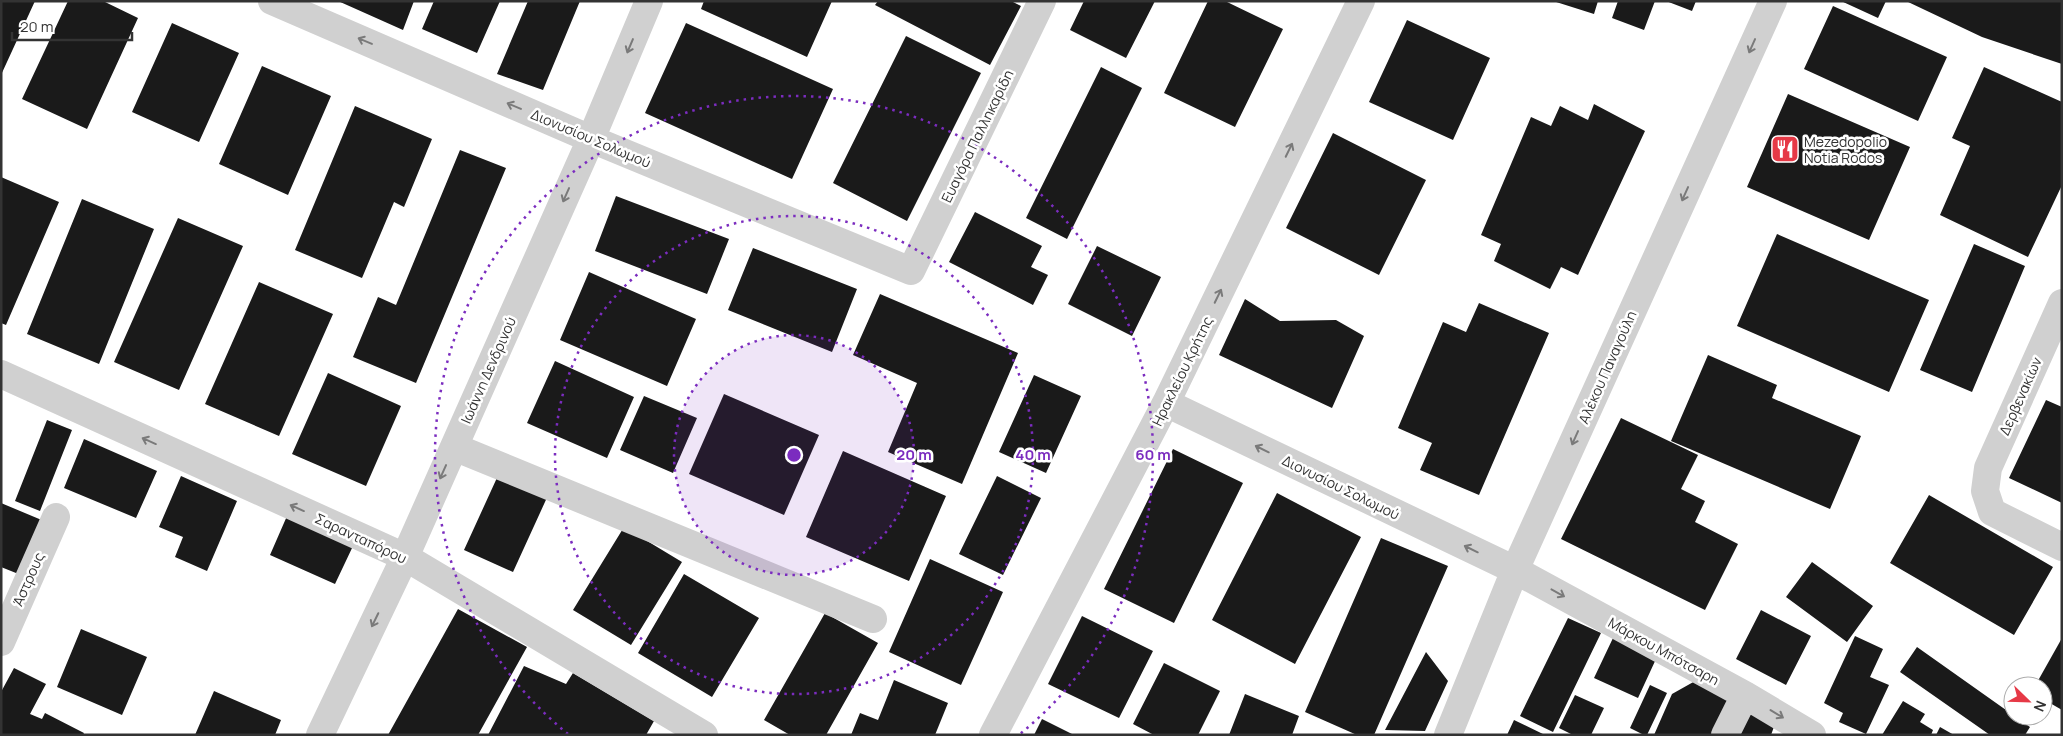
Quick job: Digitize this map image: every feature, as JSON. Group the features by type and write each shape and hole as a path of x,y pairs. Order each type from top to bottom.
{"street":[{"name":"Διονυσίου Σολωμού","path":"272,1 591,139 911,271"},
{"name":"Ιωάννη Δενδρινού","path":"320,735 405,558 591,139 649,1"},
{"name":"Ευαγόρα Παλληκαρίδη","path":"911,271 1042,1"},
{"name":"Ηρακλείου Κρήτης","path":"993,735 1166,403 1361,1"},
{"name":"Αλέκου Παναγούλη","path":"1448,735 1515,570 1772,1"},
{"name":"Δερβενακίων","path":"2062,303 1988,468 1985,491 1992,512 2062,547"},
{"name":"Σαρανταπόρου","path":"1,374 405,558 704,735"},
{"name":"Διονυσίου Σολωμού","path":"1166,403 1515,570"},
{"path":"454,447 873,619"},
{"name":"Άστρους","path":"1,642 56,517"},
{"name":"Μάρκου Μπότσαρη","path":"1515,570 1745,695 1812,735"},
{"path":"1725,735 1745,695"}],"building":[{"path":"1,1 35,1 1,75"},
{"path":"68,1 103,1 138,18 87,129 22,99"},
{"path":"338,1 414,1 403,30"},
{"path":"434,1 500,1 477,53 422,29"},
{"path":"528,1 580,1 543,90 497,74"},
{"path":"704,1 832,1 807,57 701,9"},
{"path":"878,1 1011,1 1021,6 990,65 875,5"},
{"path":"1084,1 1155,1 1126,58 1070,30"},
{"path":"1208,1 1225,1 1283,29 1235,127 1164,93"},
{"path":"1553,1 1598,1 1594,14"},
{"path":"1618,1 1655,1 1644,30 1612,18"},
{"path":"1666,1 1696,1 1692,11"},
{"path":"1841,1 1886,1 1878,18"},
{"path":"1906,1 2062,1 2062,64 1982,37"},
{"path":"1833,6 1947,57 1918,121 1804,69"},
{"path":"1407,20 1490,58 1453,140 1369,102"},
{"path":"172,23 239,53 199,142 132,112"},
{"path":"686,23 833,89 792,179 645,113"},
{"path":"906,36 981,73 907,221 833,183"},
{"path":"262,66 331,96 288,195 219,164"},
{"path":"1101,67 1142,88 1067,239 1026,218"},
{"path":"1984,67 2062,102 2062,185 2028,257 1940,215 1970,146 1952,138"},
{"path":"1788,94 1910,147 1869,240 1747,187"},
{"path":"1594,104 1645,131 1578,275 1561,267 1550,289 1494,261 1501,244 1481,235 1531,117 1551,126 1560,106 1588,120"},
{"path":"355,106 432,139 404,207 394,202 362,278 295,250"},
{"path":"1333,133 1426,180 1379,275 1286,228"},
{"path":"460,150 506,168 416,383 353,357 378,297 396,305"},
{"path":"1,177 59,202 6,325 1,323"},
{"path":"616,196 729,239 707,294 595,251"},
{"path":"82,199 154,229 99,364 27,334"},
{"path":"975,212 1042,246 1031,267 1048,275 1033,305 949,262"},
{"path":"178,218 243,246 179,390 114,362"},
{"path":"1777,234 1929,300 1889,392 1737,326"},
{"path":"1974,244 2025,266 1972,392 1920,370"},
{"path":"1097,246 1161,277 1132,336 1068,304"},
{"path":"753,248 857,289 832,352 728,310"},
{"path":"589,272 696,319 667,386 560,340"},
{"path":"259,282 333,314 279,436 205,404"},
{"path":"880,294 1018,353 962,484 888,452 917,383 853,355"},
{"path":"1245,299 1280,321 1336,320 1364,336 1332,408 1219,355"},
{"path":"1479,303 1549,333 1479,495 1420,470 1432,443 1398,428 1443,322 1466,332"},
{"path":"1708,355 1777,385 1772,398 1861,436 1830,509 1671,441"},
{"path":"555,361 634,397 607,458 527,423"},
{"path":"328,373 401,406 366,486 292,454"},
{"path":"1034,375 1081,396 1046,473 999,452"},
{"path":"724,394 819,435 784,515 689,474"},
{"path":"644,396 697,418 673,473 620,450"},
{"path":"2046,400 2062,407 2062,503 2009,478"},
{"path":"1621,418 1698,455 1681,489 1705,501 1695,522 1738,544 1705,610 1561,539"},
{"path":"47,420 72,430 40,511 15,501"},
{"path":"84,439 157,471 136,518 64,488"},
{"path":"1173,449 1243,483 1174,623 1104,589"},
{"path":"843,451 946,496 909,581 806,537"},
{"path":"501,469 550,491 513,572 464,550"},
{"path":"181,476 237,501 207,571 175,557 183,537 159,527"},
{"path":"997,476 1041,498 1003,575 959,554"},
{"path":"1277,493 1361,537 1295,664 1212,620"},
{"path":"1929,495 2053,567 2014,635 1890,563"},
{"path":"1,503 44,521 21,575 1,567"},
{"path":"287,516 353,546 335,584 270,555"},
{"path":"624,527 682,562 631,645 573,610"},
{"path":"1381,538 1448,566 1374,735 1357,735 1305,712"},
{"path":"930,559 1003,592 961,685 889,652"},
{"path":"1812,562 1873,606 1847,642 1786,597"},
{"path":"684,574 759,618 712,697 638,653"},
{"path":"458,609 527,647 478,735 388,735"},
{"path":"1761,610 1811,636 1786,685 1736,659"},
{"path":"825,613 878,643 826,735 790,735 764,720"},
{"path":"1082,616 1153,651 1119,718 1048,684"},
{"path":"1568,618 1601,633 1553,732 1520,716"},
{"path":"81,629 147,657 122,715 57,687"},
{"path":"1855,636 1883,649 1870,677 1889,685 1866,734 1839,722 1843,713 1824,703"},
{"path":"1613,638 1656,659 1638,698 1594,678"},
{"path":"2062,638 2062,710 2053,705 2053,676 2041,676"},
{"path":"1917,647 2003,708 2003,726 2030,727 2025,735 1990,735 1900,672"},
{"path":"1426,652 1448,681 1425,731 1385,730"},
{"path":"1164,663 1220,691 1198,735 1154,735 1133,724"},
{"path":"524,666 566,684 573,673 654,721 646,735 488,735"},
{"path":"14,668 46,684 30,714 42,719 45,713 84,733 83,735 1,735 1,692"},
{"path":"1704,676 1736,691 1716,735 1654,735 1672,694"},
{"path":"894,680 948,703 935,735 851,735 860,713 878,720"},
{"path":"1650,685 1667,693 1647,735 1644,735 1630,728"},
{"path":"214,691 281,720 275,735 195,735"},
{"path":"1245,694 1299,716 1292,735 1229,735"},
{"path":"1575,695 1604,708 1591,735 1573,735 1559,728"},
{"path":"1903,701 1925,714 1920,722 1933,730 1931,735 1882,735"},
{"path":"1744,710 1775,724 1771,735 1733,735"},
{"path":"1042,719 1074,735 1034,735"},
{"path":"1514,720 1545,735 1507,735"},
{"path":"1940,727 1954,735 1936,735"}],"place":[{"name":"Mezedopolio Notia Rodos","path":"1785,149"}]}
